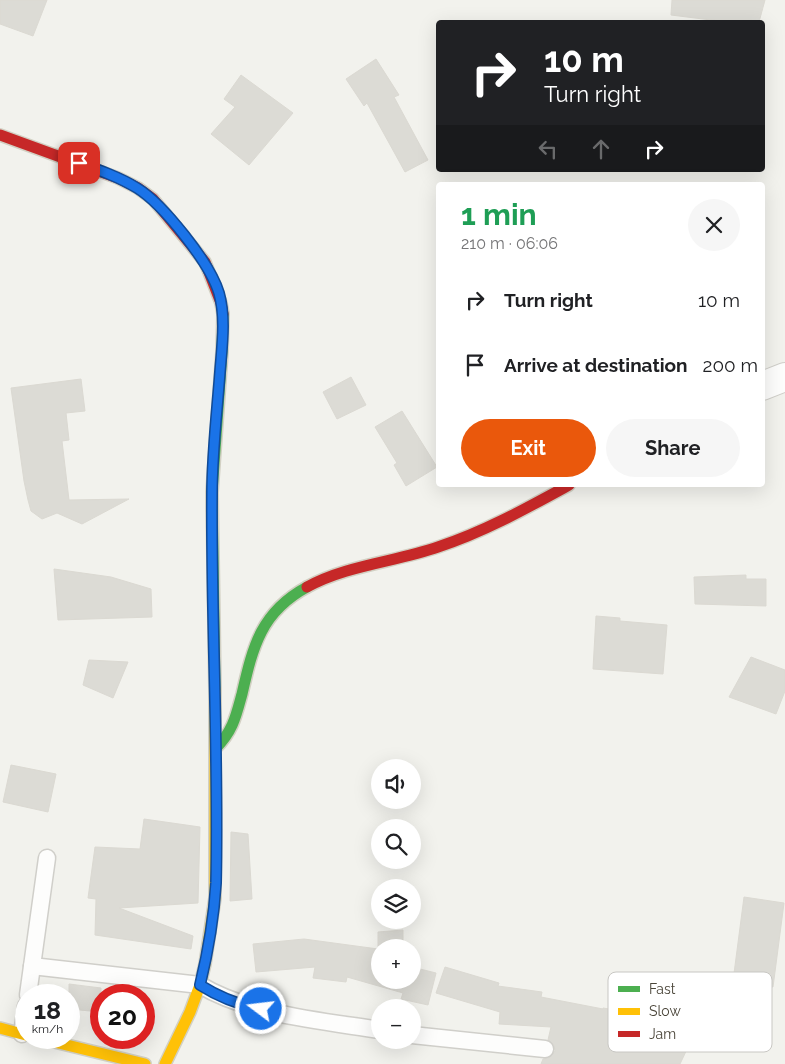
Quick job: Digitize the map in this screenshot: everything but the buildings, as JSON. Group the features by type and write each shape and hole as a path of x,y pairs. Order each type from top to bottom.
{"street":[{"path":"0,134 118,178 138,188 153,199 198,254 212,277 218,291 223,317 212,492 216,748 215,898 200,985 190,1012 165,1064"},
{"path":"765,385 785,377"},
{"path":"216,748 228,736 236,715 251,658 264,626 276,608 291,595 304,586 332,576 438,548 489,528 565,487"},
{"path":"0,1028 15,1032"},
{"path":"80,1048 146,1064"}],"lane":[{"path":"30,984 47,858"},
{"path":"32,966 200,985 245,1006 371,1028"},
{"path":"421,1036 545,1049"}],"traffic: fast":[{"path":"215,689 212,492 223,314"},
{"path":"216,748 222,742 233,723 250,661 261,632 279,608 291,597 307,587"}],"traffic: slow":[{"path":"165,1064 190,1012 200,985 215,898 215,689"},
{"path":"0,1028 15,1032"},
{"path":"80,1048 145,1064"}],"traffic: jam":[{"path":"0,135 118,178 138,188 153,199 205,262 221,303 223,314"},
{"path":"307,587 338,574 422,552 455,541 505,519 565,487"}],"route":[{"path":"79,163 118,178 138,188 153,199 204,262 222,304 222,352 212,492 216,883 205,964 200,985 245,1006 261,1009"}]}
